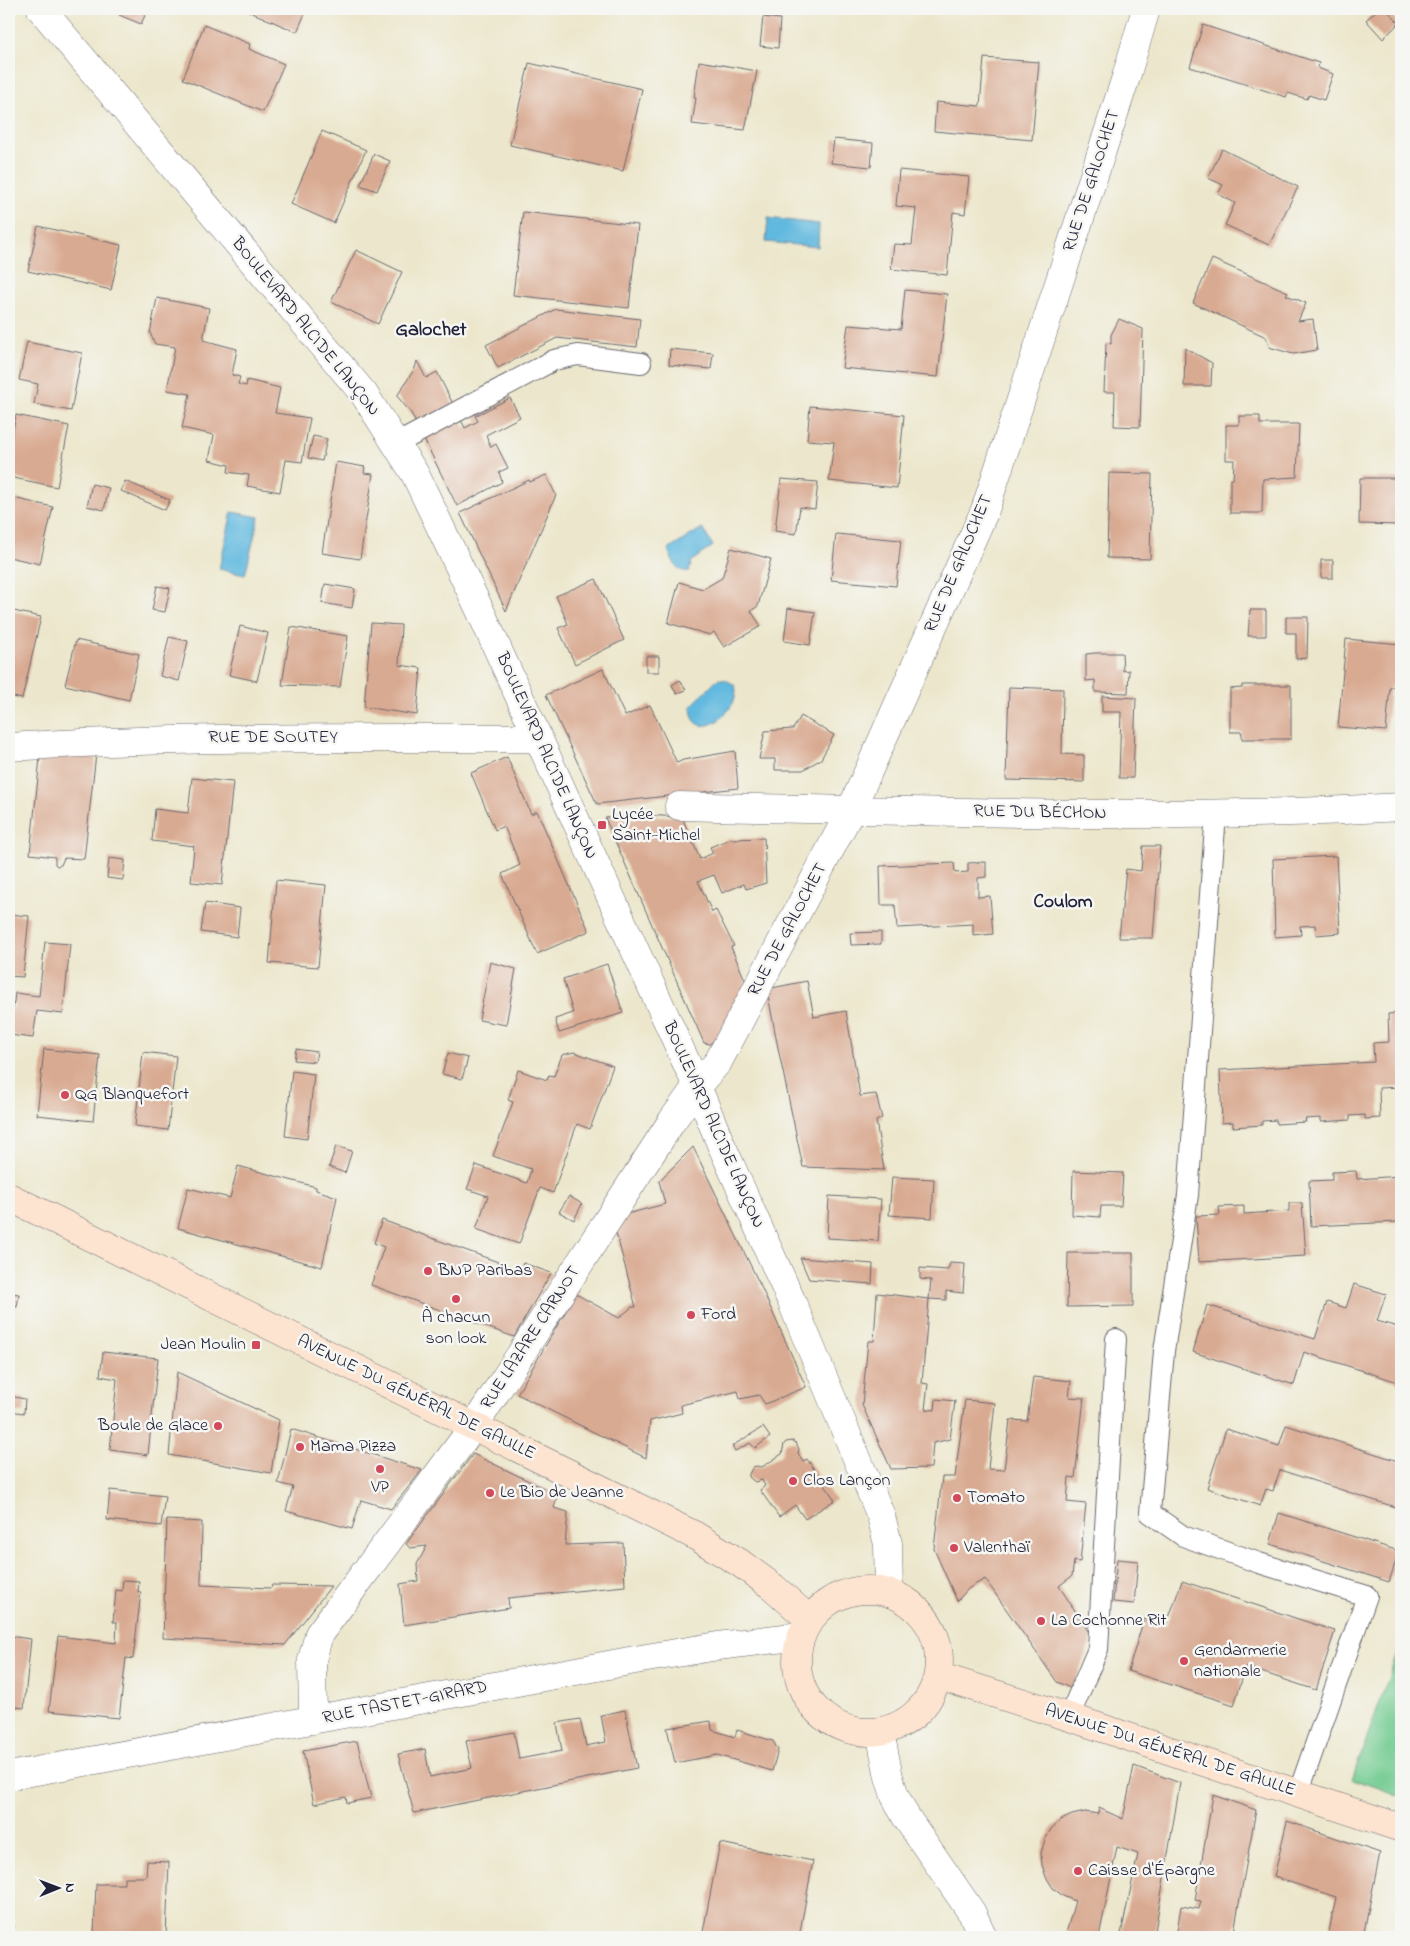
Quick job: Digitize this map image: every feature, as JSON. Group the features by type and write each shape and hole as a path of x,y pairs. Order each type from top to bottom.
{"main road":[{"name":"AVENUE DU GÉNÉRAL DE GAULLE","path":"9,1197 694,1535 740,1563 773,1587 806,1628"},
{"path":"867,1589 889,1593 908,1602 924,1616 934,1635 939,1655 938,1676 932,1692 923,1706 896,1727 880,1732 855,1731 832,1723 813,1706 800,1685 796,1660 806,1628 825,1604 845,1593 867,1589"},
{"name":"AVENUE DU GÉNÉRAL DE GAULLE","path":"938,1676 1069,1717 1401,1828"}],"street":[{"name":"BOULEVARD ALCIDE LANÇON","path":"41,9 364,394 416,474 697,1086 791,1300 881,1516 888,1544 889,1593"},
{"name":"RUE DE GALOCHET","path":"697,1086 718,1062 851,810 984,510 1146,9"},
{"name":"RUE DE SOUTEY","path":"9,746 113,740 234,738 537,738"},
{"name":"RUE DU BÉCHON","path":"679,806 1128,815 1336,811 1401,807"},
{"name":"RUE LAZARE CARNOT","path":"313,1720 312,1660 319,1634 474,1426 672,1121 697,1086"},
{"name":"RUE TASTET-GIRARD","path":"9,1776 718,1646 806,1628"},
{"path":"880,1732 889,1778 906,1817 972,1913 983,1937"}],"lane":[{"path":"396,444 554,360 578,355 641,363"},
{"path":"1216,813 1188,1196 1164,1351 1150,1513 1183,1536 1259,1563 1367,1596 1298,1794"},
{"path":"1069,1717 1098,1649 1116,1339"}],"green space":[{"path":"1401,1643 1401,1796 1352,1779"}],"water":[{"path":"768,218 819,224 818,247 766,242"},
{"path":"232,512 259,517 245,575 219,569"},
{"path":"702,528 713,546 692,561 689,571 681,570 668,550"},
{"path":"718,679 726,680 735,685 732,705 716,721 707,725 699,725 694,719 691,706"}],"building":[{"path":"122,9 148,9 141,24 119,15"},
{"path":"249,9 307,9 297,32 248,11"},
{"path":"1378,9 1386,9 1399,23 1383,39 1366,20"},
{"path":"763,17 780,19 778,48 760,46"},
{"path":"204,25 250,44 249,49 284,64 263,112 183,79"},
{"path":"1203,25 1319,63 1318,68 1333,74 1324,100 1309,95 1307,99 1288,93 1286,97 1190,67"},
{"path":"984,58 1039,62 1032,140 934,131 936,102 980,106"},
{"path":"699,61 757,71 745,130 692,124"},
{"path":"529,63 642,89 623,171 510,145"},
{"path":"322,131 366,150 334,223 291,204"},
{"path":"834,139 873,143 871,167 831,163"},
{"path":"1222,149 1298,187 1269,245 1225,225 1235,203 1218,194 1223,185 1208,178"},
{"path":"374,154 390,161 377,191 360,185"},
{"path":"899,170 969,177 965,214 953,212 947,275 891,269 894,244 912,245 916,208 896,206"},
{"path":"523,212 638,225 629,308 513,295"},
{"path":"38,226 121,245 111,290 28,271"},
{"path":"356,250 402,272 378,324 331,302"},
{"path":"1212,259 1288,292 1286,295 1306,303 1298,321 1313,319 1317,350 1293,354 1269,347 1266,337 1193,303"},
{"path":"905,290 947,294 938,377 842,368 848,325 901,329"},
{"path":"157,298 209,308 203,340 237,349 232,375 240,377 238,384 246,386 247,380 280,388 275,413 310,418 302,462 286,460 280,492 247,486 249,475 228,472 229,465 209,460 214,435 182,428 190,394 167,390 175,347 155,344 150,333"},
{"path":"556,309 640,319 637,347 557,338 498,368 486,345"},
{"path":"1119,319 1143,329 1140,427 1114,426 1115,392 1104,392 1106,343 1111,344 1111,335"},
{"path":"27,342 82,353 71,411 34,404 38,384 19,380"},
{"path":"1185,348 1212,363 1211,386 1184,386"},
{"path":"670,349 713,353 711,369 669,365"},
{"path":"417,361 426,378 437,372 465,428 478,421 475,416 510,398 520,417 486,435 491,447 496,444 508,468 499,472 502,482 457,506 411,413 397,396 415,368"},
{"path":"810,406 904,415 897,488 829,481 834,442 807,440"},
{"path":"16,415 69,426 57,487 9,477 9,450"},
{"path":"1239,416 1260,416 1260,424 1299,424 1297,477 1263,479 1262,513 1230,513 1230,480 1233,479 1234,460 1226,460 1226,425 1239,425"},
{"path":"313,436 327,439 322,461 308,458"},
{"path":"336,462 365,467 364,473 373,474 360,559 322,553"},
{"path":"1109,473 1152,474 1150,559 1107,558"},
{"path":"546,475 556,495 506,611 460,513 529,480 530,482"},
{"path":"1360,478 1401,478 1401,525 1359,524"},
{"path":"781,479 818,482 815,509 800,507 796,534 775,531"},
{"path":"125,481 170,500 165,510 121,491"},
{"path":"92,484 109,488 104,510 87,506"},
{"path":"9,497 53,507 40,564 9,557"},
{"path":"836,534 901,540 896,586 831,580"},
{"path":"731,548 771,559 758,606 751,611 761,626 724,647 714,632 710,635 668,623 679,582 703,589 722,578"},
{"path":"1321,560 1333,560 1333,578 1321,578"},
{"path":"596,579 624,640 575,664 558,628 568,624 556,596"},
{"path":"325,584 355,589 352,608 322,603"},
{"path":"157,586 170,588 165,612 152,610"},
{"path":"788,608 815,612 810,645 784,641"},
{"path":"9,610 41,617 22,699 9,696"},
{"path":"1250,610 1266,610 1266,636 1248,636"},
{"path":"1286,617 1308,617 1307,658 1296,659 1296,633 1286,633"},
{"path":"371,623 401,625 399,665 421,668 417,715 364,707"},
{"path":"240,626 268,633 257,681 229,675"},
{"path":"291,627 348,636 340,687 282,685"},
{"path":"169,637 188,641 179,681 160,676"},
{"path":"1346,639 1401,644 1401,687 1390,687 1386,731 1338,727"},
{"path":"76,640 139,654 129,700 65,685"},
{"path":"1122,653 1123,671 1129,670 1128,693 1095,692 1095,680 1086,681 1086,654"},
{"path":"646,656 659,656 659,672 646,672"},
{"path":"603,669 625,716 650,705 677,763 683,760 735,751 738,788 597,804 546,695"},
{"path":"680,680 686,690 677,694 672,685"},
{"path":"1242,685 1291,685 1291,739 1242,739 1242,732 1230,732 1230,689 1242,688"},
{"path":"1009,687 1063,689 1062,754 1084,755 1084,782 1006,780"},
{"path":"1102,696 1136,698 1133,778 1119,778 1121,712 1102,712"},
{"path":"801,716 834,735 821,759 803,770 775,770 775,759 759,759 765,731 793,729"},
{"path":"96,754 84,859 64,858 61,865 57,866 55,864 55,857 30,854 40,758"},
{"path":"507,757 531,814 537,811 589,931 537,954 502,874 520,865 504,826 495,830 471,773"},
{"path":"192,778 233,782 222,885 191,882 194,846 152,841 155,809 188,813"},
{"path":"641,815 682,817 700,859 713,853 710,847 730,839 764,838 766,883 746,889 744,884 722,893 714,875 698,881 712,912 716,910 734,946 731,947 748,987 724,1028 710,1044 704,1043 605,818"},
{"path":"1143,846 1160,846 1153,938 1119,938 1126,869 1141,871"},
{"path":"1336,856 1340,933 1316,935 1315,925 1300,926 1301,935 1275,937 1273,859"},
{"path":"109,858 125,860 123,880 107,878"},
{"path":"986,862 986,877 978,878 978,897 990,896 993,934 973,936 973,924 897,928 895,905 881,905 880,866 954,863 955,873 968,872 968,863"},
{"path":"276,880 326,885 318,967 269,963"},
{"path":"205,903 240,908 237,937 201,932"},
{"path":"9,914 29,916 23,977 9,976"},
{"path":"881,932 881,944 851,945 850,933"},
{"path":"45,942 70,944 63,1014 37,1011 33,1038 9,1035 9,1008 13,1009 15,993 39,996"},
{"path":"490,962 516,969 506,1025 479,1020"},
{"path":"607,964 623,1013 559,1033 555,1019 573,1013 563,979"},
{"path":"807,981 814,1017 846,1011 860,1096 876,1094 882,1118 876,1121 884,1170 803,1167 768,995 772,988"},
{"path":"1401,1013 1401,1087 1379,1088 1380,1118 1365,1119 1365,1115 1350,1116 1350,1120 1321,1122 1321,1118 1305,1119 1306,1122 1277,1124 1276,1120 1262,1121 1262,1125 1233,1127 1233,1122 1222,1123 1220,1070 1374,1062 1373,1043 1389,1042 1388,1014"},
{"path":"44,1049 100,1055 93,1121 37,1115"},
{"path":"296,1049 317,1052 315,1062 294,1060"},
{"path":"143,1052 176,1056 168,1130 135,1126"},
{"path":"574,1052 613,1066 590,1129 577,1124 553,1193 540,1188 519,1244 476,1229 488,1196 467,1189 476,1165 527,1183 531,1169 493,1156 513,1102 508,1100 518,1070 547,1080 549,1075 554,1076 562,1055"},
{"path":"448,1053 468,1058 462,1079 442,1074"},
{"path":"292,1071 314,1074 307,1139 285,1136"},
{"path":"336,1146 352,1151 345,1173 329,1167"},
{"path":"693,1147 763,1291 806,1387 765,1404 759,1395 740,1399 738,1391 681,1405 682,1413 650,1421 646,1458 517,1394 576,1294 619,1318 632,1307 636,1307 615,1229 623,1215 665,1204 659,1181"},
{"path":"238,1166 316,1187 316,1190 337,1197 322,1267 178,1228 188,1188 230,1198"},
{"path":"1073,1171 1123,1173 1121,1206 1101,1206 1100,1217 1072,1215"},
{"path":"1356,1171 1357,1179 1401,1176 1401,1248 1398,1222 1311,1226 1309,1181 1332,1180 1332,1172"},
{"path":"892,1177 934,1179 932,1218 889,1215"},
{"path":"569,1196 582,1204 574,1220 559,1212"},
{"path":"829,1196 881,1199 878,1241 827,1238"},
{"path":"1289,1203 1302,1203 1306,1256 1199,1262 1196,1216 1220,1215 1219,1207 1244,1206 1244,1214 1289,1211"},
{"name":"BNP Paribas","path":"382,1220 520,1270 523,1263 551,1273 514,1337 371,1285 384,1247 374,1243"},
{"path":"1068,1253 1133,1253 1133,1306 1067,1307"},
{"path":"800,1258 873,1264 872,1284 809,1279"},
{"path":"950,1263 965,1264 963,1293 946,1291 946,1300 929,1299 931,1280 920,1279 920,1268 948,1270"},
{"path":"1354,1284 1386,1294 1377,1321 1401,1328 1401,1383 1304,1352 1294,1385 1193,1352 1207,1305 1315,1339 1327,1302 1346,1308"},
{"path":"9,1293 19,1294 17,1307 9,1306"},
{"path":"877,1293 929,1299 922,1383 928,1384 925,1409 935,1410 936,1399 955,1401 950,1439 933,1443 931,1468 891,1469 862,1405 868,1341 874,1341"},
{"path":"103,1352 158,1358 148,1455 110,1450 117,1379 100,1376"},
{"path":"177,1372 279,1420 271,1473 169,1455"},
{"path":"1033,1377 1071,1381 1069,1397 1084,1398 1075,1478 1069,1477 1067,1502 1086,1504 1080,1562 1074,1561 1072,1576 1059,1586 1092,1637 1072,1689 1057,1682 985,1579 969,1588 957,1601 934,1549 942,1477 955,1477 965,1400 995,1403 988,1469 1004,1470 1010,1420 1027,1421"},
{"path":"9,1396 25,1399 24,1413 9,1411"},
{"path":"1286,1425 1401,1462 1401,1509 1280,1470 1273,1491 1266,1489 1260,1506 1207,1488 1226,1429 1279,1446"},
{"path":"763,1427 770,1437 755,1448 750,1443 735,1451 732,1446"},
{"path":"291,1429 422,1470 391,1509 361,1500 352,1529 286,1511 293,1487 278,1483"},
{"name":"Clos Lançon","path":"793,1441 799,1449 798,1453 803,1461 807,1459 835,1500 805,1519 795,1505 779,1517 760,1490 765,1486 762,1480 755,1482 749,1477 753,1467 762,1467 782,1454 784,1444"},
{"path":"473,1454 558,1495 554,1508 568,1512 565,1545 623,1543 625,1586 508,1598 509,1608 404,1625 400,1584 418,1581 417,1564 427,1546 410,1548 406,1544"},
{"path":"110,1490 165,1496 161,1526 107,1520"},
{"path":"1279,1513 1399,1551 1389,1582 1270,1544"},
{"path":"167,1520 202,1522 201,1585 271,1588 272,1585 331,1586 285,1645 163,1638"},
{"path":"1117,1559 1138,1561 1134,1604 1113,1602"},
{"path":"123,1580 139,1581 138,1592 141,1592 133,1659 126,1658 119,1718 49,1711 58,1636 116,1643 117,1622 113,1622 116,1590 122,1591"},
{"path":"1182,1581 1335,1631 1316,1690 1246,1667 1234,1705 1128,1671 1144,1619 1166,1626"},
{"path":"9,1636 31,1639 24,1708 9,1706"},
{"path":"625,1710 637,1768 414,1813 398,1754 425,1749 430,1777 472,1768 466,1741 514,1732 519,1759 562,1751 557,1723 580,1719 586,1746 606,1742 601,1715"},
{"path":"711,1721 712,1730 735,1737 737,1730 773,1741 778,1750 772,1771 717,1755 675,1763 667,1728"},
{"path":"357,1741 371,1798 347,1803 346,1797 314,1804 303,1751"},
{"path":"1134,1766 1180,1783 1154,1937 1137,1937 1121,1934 1138,1854 1117,1847 1099,1937 1065,1937 1075,1901 1063,1896 1053,1888 1046,1877 1041,1853 1045,1840 1051,1829 1061,1820 1072,1815 1085,1812 1098,1814 1099,1808 1123,1819"},
{"path":"1213,1795 1256,1810 1233,1937 1176,1937 1181,1906 1199,1909 1201,1901 1195,1900"},
{"path":"1287,1821 1380,1853 1363,1937 1328,1937 1336,1897 1274,1877"},
{"path":"720,1843 813,1861 799,1937 702,1937"},
{"path":"147,1861 169,1862 166,1937 94,1935 96,1884 124,1884 124,1877 146,1877"},
{"path":"10,1883 13,1928 9,1928"}],"place":[{"name":"Lycée Saint-Michel","path":"602,825"},
{"name":"QG Blanquefort","path":"65,1095"},
{"name":"BNP Paribas","path":"428,1271"},
{"name":"À chacun son look","path":"456,1299"},
{"name":"Ford","path":"691,1315"},
{"name":"Jean Moulin","path":"256,1345"},
{"name":"Boule de Glace","path":"218,1426"},
{"name":"Mama Pizza","path":"300,1447"},
{"name":"VP","path":"380,1469"},
{"name":"Clos Lançon","path":"793,1481"},
{"name":"Le Bio de Jeanne","path":"490,1493"},
{"name":"Tomato","path":"957,1498"},
{"name":"Valenthaï","path":"954,1548"},
{"name":"La Cochonne Rit","path":"1041,1621"},
{"name":"Gendarmerie nationale","path":"1184,1661"},
{"name":"Caisse d'Épargne","path":"1078,1871"}],"district":[{"name":"Galochet","path":"431,330"},
{"name":"Coulom","path":"1063,902"}]}
